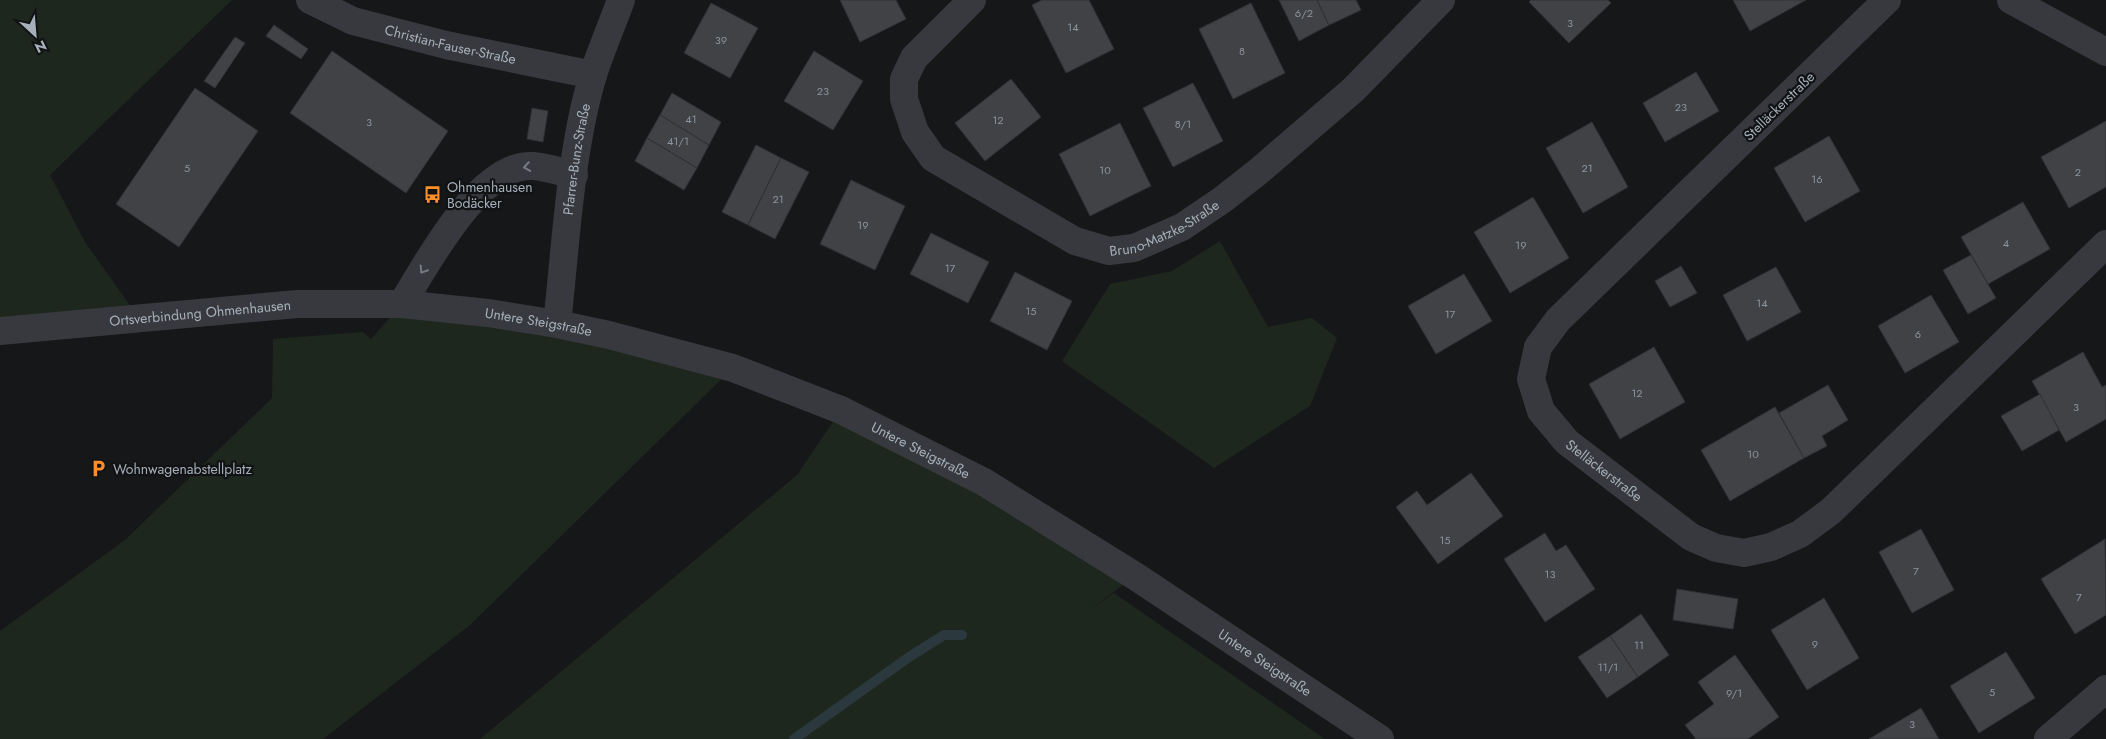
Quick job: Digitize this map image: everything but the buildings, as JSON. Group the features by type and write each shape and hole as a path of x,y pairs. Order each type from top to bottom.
{"street":[{"name":"Christian-Fauser-Straße","path":"310,0 363,23 446,45 593,75"},
{"name":"Pfarrer-Bunz-Straße","path":"557,324 574,175 582,126 593,75 621,0"},
{"name":"Bruno-Matzke-Straße","path":"972,0 914,58 904,79 904,98 915,132 933,158 1075,241 1109,251 1134,248 1182,227 1222,200 1353,90 1441,0"},
{"name":"Stelläckerstraße","path":"1887,0 1558,320 1538,347 1531,379 1541,410 1567,442 1691,537 1716,548 1744,553 1771,547 1800,534 1831,510 2106,244"},
{"path":"2011,0 2106,52"},
{"path":"402,304 463,210 489,182 509,171 532,165 574,175"},
{"name":"Ortsverbindung Ohmenhausen","path":"0,331 297,304 402,304"},
{"name":"Untere Steigstraße","path":"402,304 488,313 557,324 609,335 733,368 842,410 975,477 1135,576 1380,739"},
{"path":"2048,739 2103,697"}],"shaded area":[{"path":"0,0 232,0 50,175 85,242 139,318 0,344"},
{"path":"1220,241 1268,327 1312,318 1337,338 1310,406 1214,468 1062,361 1110,284 1172,271"},
{"path":"402,304 733,368 469,626 323,739 0,739 0,631 125,540 272,398 273,339 363,332 371,339"},
{"path":"841,410 1135,576 1090,610 1114,593 1325,739 480,739 797,475"}],"waterway":[{"path":"794,739 909,657 944,635 962,635"}],"place":[{"name":"Ohmenhausen Bodäcker","path":"433,195"},
{"name":"Wohnwagenabstellplatz","path":"99,469"}]}
